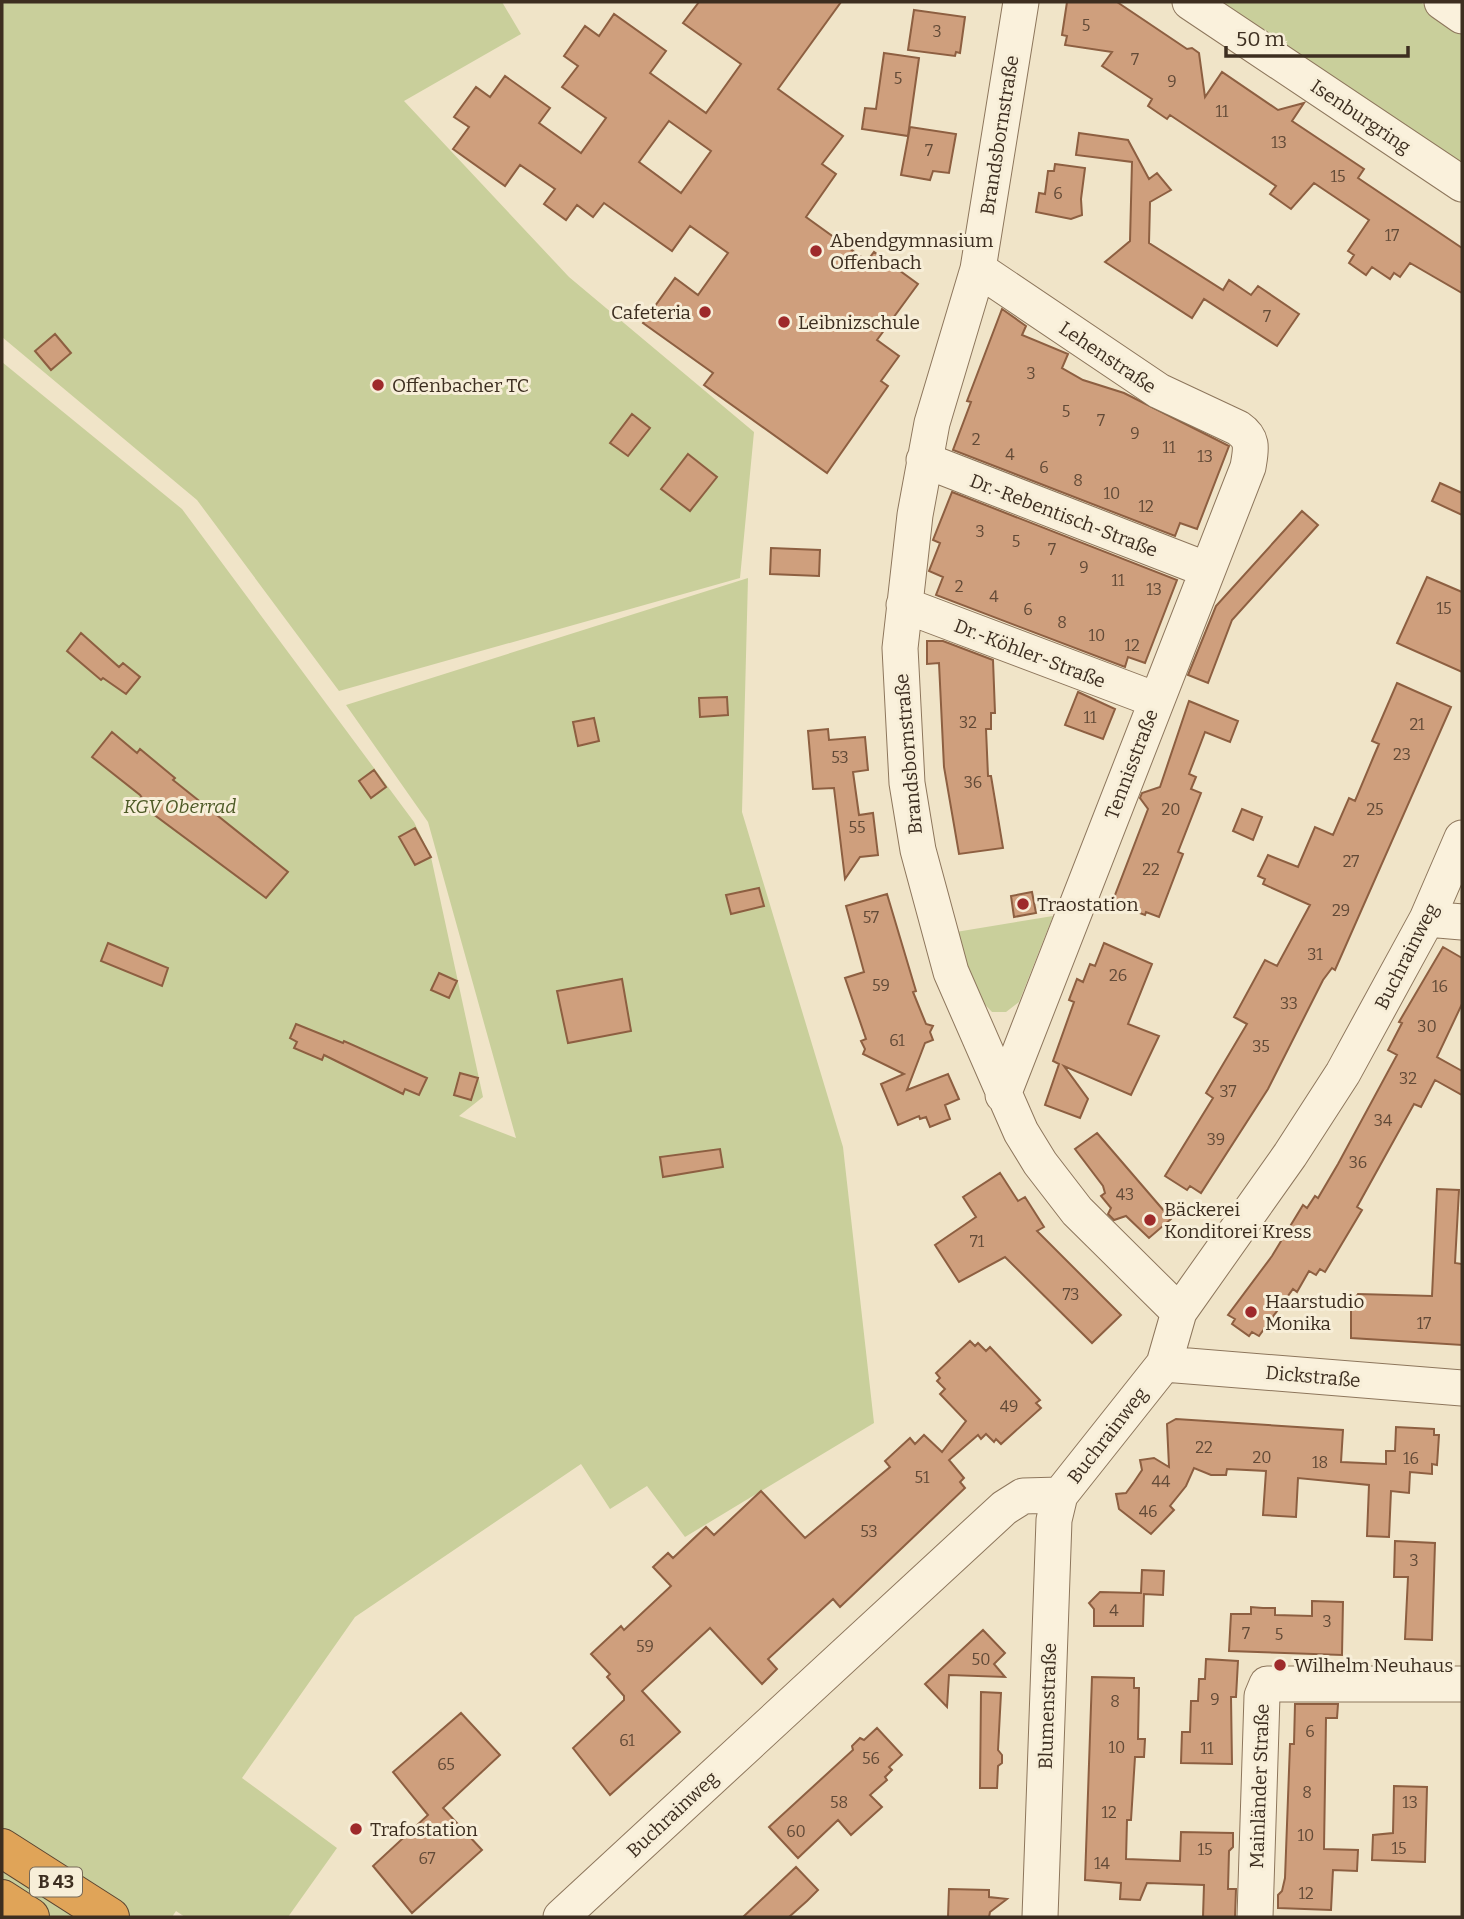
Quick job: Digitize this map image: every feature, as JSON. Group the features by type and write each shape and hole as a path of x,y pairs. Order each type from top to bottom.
{"highway":[{"name":"B 43","path":"2,1848 110,1917"},
{"name":"B 43","path":"2,1899 30,1917"}],"street":[{"name":"Brandsbornstraße","path":"1021,2 978,269 924,460 904,605 901,702 907,783 918,850 951,972 1003,1095 1030,1147 1065,1197 1179,1312"},
{"name":"Isenburgring","path":"1190,2 1462,184"},
{"path":"1442,2 1462,16"},
{"name":"Lehenstraße","path":"978,269 1149,385 1246,433"},
{"name":"Tennisstraße","path":"1003,1095 1205,569 1248,467 1251,446 1246,433"},
{"name":"Dr.-Rebentisch-Straße","path":"924,460 1205,569"},
{"name":"Dr.-Köhler-Straße","path":"904,605 1156,700"},
{"name":"Buchrainweg","path":"561,1917 1004,1507 1034,1494 1060,1495 1164,1364 1179,1312 1318,1114 1426,919 1462,838"},
{"path":"1426,919 1462,922"},
{"name":"Dickstraße","path":"1164,1364 1462,1388"},
{"name":"Blumenstraße","path":"1040,1917 1054,1520 1060,1495"},
{"name":"Mainländer Straße","path":"1255,1917 1262,1696 1267,1684 1462,1684"}],"green space":[{"name":"Offenbacher TC","path":"2,2 502,2 521,34 404,101 569,277 754,432 740,578 339,691 197,500 2,337"},
{"path":"1209,2 1420,2 1462,30 1462,171"},
{"name":"KGV Oberrad","path":"2,362 182,509 414,822 431,857 483,1097 459,1116 516,1138 428,822 346,705 748,578 742,812 843,1147 874,1423 685,1537 647,1486 610,1509 581,1464 355,1617 242,1778 337,1848 288,1917 185,1917 176,1911 172,1917 2,1917"},
{"path":"1053,916 1019,1002 1006,1012 992,1012 976,995 956,932"}],"building":[{"path":"699,2 841,2 778,89 843,136 822,164 836,174 806,217 867,261 874,252 918,284 877,340 899,356 881,381 888,386 827,473 704,385 713,373 643,323 675,278 698,295 728,253 690,226 672,251 604,203 593,217 577,205 566,220 544,204 555,189 520,165 505,186 453,149 469,127 454,117 476,87 490,97 505,76 550,108 539,123 581,153 606,118 562,87 578,66 564,56 585,26 599,36 614,14 666,51 650,73 706,113 741,64 683,23","holes":["669,121 711,151 681,193 639,162"]},
{"path":"1067,2 1117,2 1187,49 1192,48 1199,53 1205,97 1222,72 1278,110 1304,103 1292,121 1364,169 1358,178 1462,248 1462,293 1410,263 1400,277 1394,273 1390,279 1372,267 1366,275 1349,263 1354,255 1348,251 1369,220 1314,183 1291,209 1270,194 1276,186 1170,115 1167,119 1148,106 1152,99 1102,66 1112,52 1065,45 1067,36 1062,35"},
{"path":"914,10 965,17 960,53 956,52 955,56 908,50"},
{"path":"884,53 919,58 908,136 862,129 865,108 876,109"},
{"path":"910,127 956,134 949,173 933,171 930,180 901,175"},
{"path":"1079,133 1128,140 1149,179 1157,173 1171,190 1150,202 1149,243 1223,290 1229,280 1251,295 1258,286 1299,314 1277,346 1204,299 1192,318 1105,262 1130,241 1132,162 1076,155"},
{"path":"1055,164 1085,168 1082,215 1071,219 1036,212 1039,193 1045,194 1048,171 1054,171"},
{"path":"1002,309 1026,326 1022,335 1068,354 1062,368 1083,380 1124,393 1229,446 1197,529 1180,523 1175,536 953,450 971,402 967,401"},
{"path":"55,334 71,353 51,370 35,351"},
{"path":"632,414 650,428 628,456 610,443"},
{"path":"688,454 717,477 690,511 661,489"},
{"path":"1440,483 1462,493 1462,515 1432,501"},
{"path":"952,492 1177,580 1145,663 1128,657 1125,667 936,595 943,577 929,571 940,543 933,540"},
{"path":"1302,511 1318,525 1232,620 1208,683 1188,675 1216,606"},
{"path":"771,548 820,550 819,576 770,574"},
{"path":"1427,577 1462,592 1462,672 1397,643"},
{"path":"81,633 119,667 123,663 140,677 126,694 103,678 101,680 67,651"},
{"path":"927,641 943,641 993,660 995,713 991,713 991,729 986,729 988,776 991,776 1003,848 959,854 944,767 939,663 927,664"},
{"path":"1397,683 1451,707 1335,970 1332,968 1323,980 1268,1089 1201,1193 1190,1186 1187,1190 1165,1176 1213,1098 1206,1093 1247,1024 1234,1017 1265,960 1277,966 1310,905 1263,884 1265,879 1258,876 1268,855 1298,867 1315,827 1333,835 1349,798 1355,801 1379,744 1372,741"},
{"path":"1078,692 1115,709 1103,739 1065,725"},
{"path":"727,697 728,715 700,717 699,698"},
{"path":"1189,701 1238,721 1230,742 1205,732 1189,774 1196,777 1191,789 1201,793 1178,852 1183,854 1159,917 1146,912 1145,915 1112,903 1148,809 1140,798 1142,793 1160,787"},
{"path":"594,718 599,741 578,746 573,722"},
{"path":"828,729 829,740 865,737 868,770 853,772 859,815 873,813 878,855 860,857 845,879 834,788 813,789 808,731"},
{"path":"112,732 137,753 140,749 175,778 173,780 288,872 266,898 141,805 144,801 140,795 92,757"},
{"path":"374,770 386,787 371,798 359,781"},
{"path":"1242,809 1262,817 1253,840 1233,831"},
{"path":"415,828 431,857 415,865 399,837"},
{"path":"759,888 764,906 731,914 726,895"},
{"name":"Traostation","path":"1032,892 1036,913 1014,917 1011,896"},
{"path":"887,894 916,991 913,992 926,1024 933,1026 930,1032 933,1040 925,1043 907,1090 948,1074 959,1099 945,1105 950,1119 930,1127 926,1117 920,1119 919,1116 898,1125 881,1084 904,1074 863,1054 865,1049 861,1041 866,1039 845,978 864,972 846,906"},
{"path":"108,943 168,968 162,986 101,961"},
{"path":"1104,943 1152,964 1128,1024 1159,1036 1131,1095 1064,1066 1088,1099 1080,1118 1045,1105 1059,1064 1053,1061 1074,1002 1069,1000 1077,979 1083,982 1090,964 1095,966"},
{"path":"1443,947 1462,958 1462,1004 1437,1057 1462,1071 1462,1095 1435,1080 1421,1107 1414,1104 1357,1207 1362,1210 1325,1272 1320,1269 1316,1275 1309,1271 1297,1292 1293,1289 1259,1336 1252,1332 1249,1336 1232,1324 1235,1319 1228,1315 1272,1256 1303,1205 1307,1208 1315,1196 1318,1198 1338,1164 1397,1055 1388,1050 1402,1023 1399,1022"},
{"path":"439,973 457,981 449,998 431,990"},
{"path":"622,979 631,1031 568,1043 557,991"},
{"path":"296,1024 343,1043 344,1041 427,1078 419,1095 405,1089 403,1094 324,1055 322,1060 294,1048 297,1042 290,1038"},
{"path":"460,1073 478,1078 471,1100 454,1095"},
{"path":"1097,1133 1171,1219 1149,1238 1126,1216 1114,1220 1108,1214 1111,1208 1101,1196 1105,1193 1103,1186 1075,1149"},
{"path":"720,1149 723,1167 663,1177 660,1157"},
{"path":"1000,1173 1018,1201 1025,1197 1044,1227 1037,1231 1121,1315 1092,1343 1005,1257 959,1282 935,1245 976,1217 963,1197"},
{"path":"1437,1189 1459,1190 1455,1263 1462,1264 1462,1345 1351,1338 1351,1305 1358,1294 1432,1296"},
{"path":"970,1341 975,1346 978,1343 986,1351 990,1347 1040,1400 1036,1403 1041,1408 1001,1444 996,1439 994,1442 986,1434 981,1439 978,1435 949,1460 964,1478 960,1482 965,1488 840,1607 833,1599 768,1659 777,1669 762,1684 710,1628 642,1691 680,1732 610,1795 573,1748 624,1700 624,1696 607,1677 610,1674 591,1654 621,1626 624,1630 671,1586 653,1567 668,1553 673,1558 706,1527 714,1535 761,1491 805,1538 890,1467 885,1461 910,1438 915,1444 924,1435 942,1452 966,1421 940,1394 945,1389 937,1381 940,1378 936,1373"},
{"path":"1176,1419 1343,1430 1341,1462 1386,1464 1386,1451 1395,1451 1396,1427 1434,1429 1434,1435 1439,1435 1437,1465 1432,1464 1432,1474 1410,1472 1409,1493 1391,1491 1389,1537 1367,1536 1369,1485 1298,1478 1296,1517 1263,1515 1266,1471 1227,1469 1226,1475 1211,1475 1194,1468 1186,1486 1170,1506 1174,1510 1151,1534 1119,1509 1116,1494 1126,1493 1134,1482 1142,1470 1140,1460 1154,1458 1169,1467 1167,1424"},
{"path":"1395,1541 1435,1543 1432,1640 1405,1639 1408,1577 1394,1577"},
{"path":"1142,1570 1164,1571 1163,1595 1144,1594 1143,1626 1094,1626 1094,1609 1089,1603 1100,1592 1141,1593"},
{"path":"1312,1601 1343,1602 1342,1655 1229,1651 1231,1614 1251,1614 1251,1607 1275,1608 1275,1615 1312,1616"},
{"path":"983,1630 1005,1653 994,1664 1005,1677 949,1675 947,1707 925,1684"},
{"path":"1206,1659 1238,1661 1236,1697 1231,1697 1232,1764 1181,1763 1182,1732 1190,1732 1191,1701 1198,1701 1199,1679 1205,1679"},
{"path":"1092,1677 1134,1678 1134,1688 1139,1688 1138,1739 1145,1739 1144,1757 1135,1757 1131,1820 1127,1820 1126,1859 1180,1861 1181,1832 1233,1833 1233,1847 1229,1851 1228,1889 1236,1889 1235,1917 1203,1917 1204,1885 1147,1883 1140,1900 1120,1899 1121,1883 1085,1880"},
{"path":"981,1692 1001,1693 998,1750 1002,1755 1002,1763 998,1766 997,1788 980,1788"},
{"path":"1295,1704 1338,1704 1337,1718 1326,1718 1324,1849 1358,1850 1357,1871 1333,1870 1331,1910 1278,1908 1278,1895 1282,1891 1285,1878 1290,1744 1294,1744"},
{"path":"461,1713 500,1755 443,1808 482,1850 412,1913 373,1866 428,1815 393,1772"},
{"path":"877,1728 902,1755 889,1767 892,1770 885,1777 887,1780 870,1795 882,1807 851,1835 838,1820 798,1858 769,1827 853,1750 852,1746 860,1738 864,1740"},
{"path":"1394,1786 1427,1787 1425,1862 1372,1860 1373,1835 1393,1833"},
{"path":"796,1867 818,1890 807,1901 789,1917 743,1917"},
{"path":"949,1889 989,1890 989,1897 1007,1899 990,1912 989,1917 948,1917"}],"place":[{"name":"Abendgymnasium Offenbach","path":"816,251"},
{"name":"Cafeteria","path":"705,312"},
{"name":"Leibnizschule","path":"784,322"},
{"name":"Offenbacher TC","path":"378,385"},
{"name":"Traostation","path":"1023,904"},
{"name":"Bäckerei Konditorei Kress","path":"1150,1220"},
{"name":"Haarstudio Monika","path":"1251,1312"},
{"name":"Wilhelm Neuhaus","path":"1280,1665"},
{"name":"Trafostation","path":"356,1829"}]}
